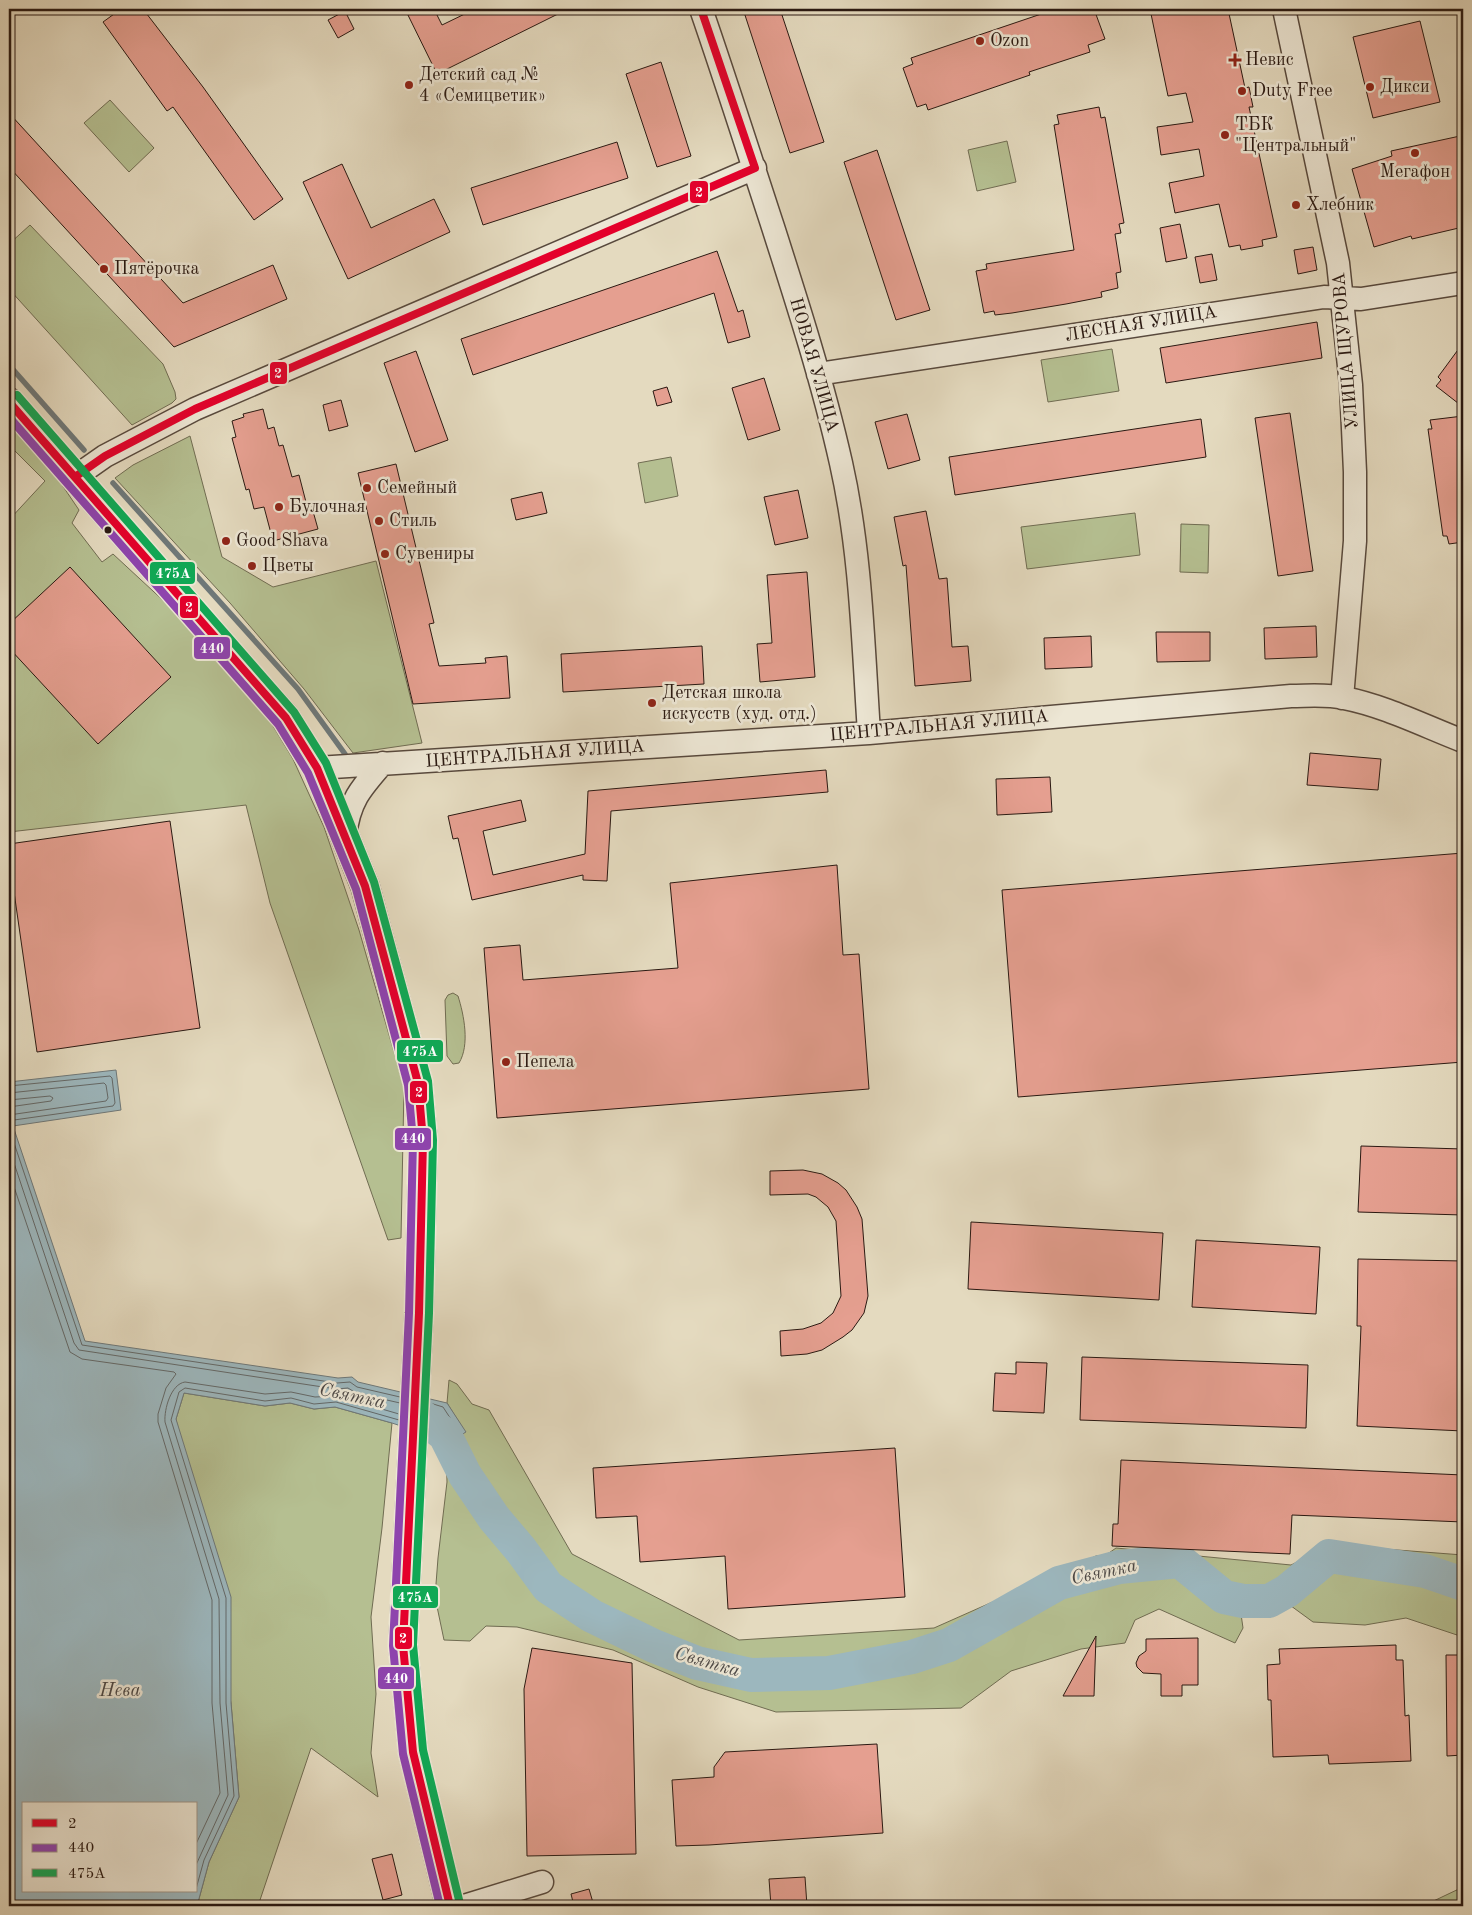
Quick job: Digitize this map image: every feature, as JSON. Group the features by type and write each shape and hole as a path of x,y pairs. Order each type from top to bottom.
{"main road":[{"path":"9,402 286,718 317,768 365,886 418,1083 423,1140 417,1359 403,1645 413,1752 450,1906"}],"street":[{"name":"НОВАЯ УЛИЦА","path":"702,9 755,168 818,374 841,464 856,546 869,733"},
{"name":"УЛИЦА ЩУРОВА","path":"1284,9 1338,262 1351,385 1356,472 1355,541 1342,698"},
{"path":"75,477 105,456 195,409 755,168"},
{"name":"ЛЕСНАЯ УЛИЦА","path":"818,374 1324,297 1361,299 1463,283"},
{"name":"ЦЕНТРАЛЬНАЯ УЛИЦА","path":"317,768 869,733 1244,699 1309,696 1342,698 1370,704 1463,741"},
{"path":"344,836 347,818 355,799 362,787 383,764"},
{"path":"464,1906 542,1882"}],"green space":[{"path":"110,100 154,148 129,172 84,123"},
{"path":"1007,141 1016,182 977,191 968,150"},
{"path":"30,225 163,364 175,392 176,399 172,403 132,425 9,289 9,244"},
{"path":"1112,349 1119,391 1048,402 1041,360"},
{"path":"9,420 54,473 79,510 72,523 102,562 113,554 167,604 211,650 267,716 293,759 324,827 359,930 404,1087 401,1238 388,1240 270,903 246,805 9,832 9,520 45,481 9,445"},
{"path":"190,436 222,557 273,587 376,561 422,743 353,753 304,689 230,603 115,478 133,465"},
{"path":"671,457 678,496 645,503 638,463"},
{"path":"1135,513 1140,555 1027,569 1021,527"},
{"path":"1181,524 1209,525 1208,573 1180,572"},
{"path":"453,993 458,996 464,1021 465,1039 459,1063 453,1064 447,1056 445,1000 448,995"},
{"path":"449,1380 457,1384 472,1404 489,1410 572,1554 739,1640 934,1628 1096,1556 1106,1555 1116,1548 1291,1565 1332,1545 1463,1555 1463,1637 1406,1618 1365,1625 1313,1622 1287,1603 1241,1614 1243,1628 1235,1643 1159,1609 1135,1620 1125,1643 1081,1649 1011,1671 961,1708 776,1712 698,1687 613,1650 517,1627 486,1626 470,1641 444,1640 435,1597 447,1482 446,1444 465,1432 447,1403"},
{"path":"184,1393 265,1406 290,1403 314,1409 335,1407 392,1423 371,1617 376,1694 371,1753 378,1797 311,1748 258,1906 197,1906 209,1862 239,1797 231,1703 176,1419"},
{"path":"1463,1887 1463,1906 1423,1906"}],"water":[{"name":"Нева","path":"116,1070 121,1110 13,1126 85,1341 338,1378 352,1377 358,1382 447,1403 466,1432 446,1444 428,1435 392,1423 335,1407 314,1409 290,1403 265,1406 184,1393 176,1419 231,1597 231,1703 239,1797 209,1862 197,1906 9,1906 9,1082"}],"building":[{"path":"121,9 143,9 203,87 283,199 254,220 173,107 167,111 103,22"},
{"path":"405,9 434,9 442,25 475,9 568,9 437,74"},
{"path":"743,9 780,9 824,142 790,153"},
{"path":"1056,9 1094,9 1105,39 1088,45 1090,52 1029,72 1030,75 928,110 926,104 917,107 903,68 913,64 911,58"},
{"name":"ТБК \"Центральный\"","path":"1150,9 1228,9 1245,88 1249,87 1253,107 1249,107 1277,237 1262,240 1263,246 1241,250 1240,245 1229,247 1219,204 1175,213 1169,183 1204,176 1199,149 1161,155 1157,127 1193,122 1186,93 1168,96"},
{"path":"345,11 354,29 338,38 328,20"},
{"path":"1420,21 1440,102 1373,118 1353,37"},
{"path":"661,62 691,156 657,167 626,74"},
{"path":"1099,107 1101,118 1105,117 1124,223 1119,224 1121,233 1115,234 1121,272 1116,273 1118,288 1101,292 1102,297 1066,304 995,315 994,311 984,313 976,271 987,269 986,264 1074,250 1054,125 1059,124 1057,115"},
{"path":"9,113 183,303 273,265 287,299 174,347 9,167"},
{"path":"1460,136 1463,148 1463,227 1412,239 1411,236 1374,247 1352,169 1392,156 1391,151"},
{"path":"617,142 628,178 483,225 471,188"},
{"path":"877,150 930,310 896,320 844,162"},
{"path":"342,164 371,228 434,199 450,232 348,279 303,182"},
{"path":"1180,224 1187,258 1166,262 1160,228"},
{"path":"1313,247 1317,270 1298,274 1294,250"},
{"path":"717,251 738,312 743,310 750,337 728,343 714,293 473,375 461,339"},
{"path":"1212,254 1217,280 1200,283 1195,257"},
{"path":"1317,322 1322,358 1166,383 1160,348"},
{"path":"1463,343 1463,407 1436,386 1441,380 1438,377"},
{"path":"416,351 448,440 415,452 384,363"},
{"path":"764,378 780,430 748,440 732,388"},
{"path":"667,387 672,402 657,406 653,391"},
{"path":"341,400 348,426 329,431 323,405"},
{"path":"263,409 268,429 274,427 279,446 283,445 292,477 299,475 307,506 311,504 318,529 273,541 264,507 254,509 249,489 246,490 232,438 236,437 232,421 244,417 243,414"},
{"path":"1290,413 1313,571 1278,576 1255,418"},
{"path":"907,414 920,460 888,469 875,422"},
{"path":"1463,416 1463,542 1449,544 1447,536 1443,536 1428,429 1432,429 1430,420"},
{"path":"1201,419 1206,457 955,495 949,457"},
{"path":"396,464 434,623 429,624 439,666 486,663 485,658 507,656 510,698 413,704 358,473"},
{"path":"798,490 808,538 775,545 764,497"},
{"path":"542,492 547,513 516,520 511,499"},
{"path":"926,511 939,579 947,578 952,647 968,646 971,681 915,686 906,565 903,566 894,517"},
{"path":"70,567 171,677 98,744 9,648 9,624"},
{"path":"807,572 815,677 760,682 757,644 772,643 767,575"},
{"path":"1316,626 1317,657 1265,659 1264,628"},
{"path":"1156,632 1210,632 1210,661 1157,662"},
{"path":"1091,636 1092,667 1045,669 1044,638"},
{"path":"702,646 704,684 563,692 561,654"},
{"path":"1310,753 1381,759 1378,790 1307,785"},
{"path":"826,770 828,792 611,811 607,881 583,880 583,875 472,900 458,838 453,839 448,816 521,800 526,821 483,831 493,875 585,854 588,791"},
{"path":"1050,777 1052,812 997,815 996,779"},
{"path":"170,821 200,1028 37,1052 9,857 9,844"},
{"path":"1463,853 1463,1062 1018,1097 1002,890"},
{"path":"837,865 843,955 859,954 869,1089 497,1118 484,948 520,945 523,980 678,968 670,883"},
{"path":"1361,1146 1463,1149 1463,1215 1358,1212"},
{"path":"803,1170 822,1174 838,1183 846,1190 857,1207 862,1219 868,1296 864,1313 852,1330 843,1337 822,1350 807,1354 781,1356 780,1331 803,1329 821,1323 833,1313 841,1296 836,1221 828,1207 816,1197 808,1194 770,1195 770,1171"},
{"path":"971,1222 1163,1233 1159,1300 968,1289"},
{"path":"1196,1240 1320,1247 1316,1314 1192,1307"},
{"path":"1358,1259 1463,1261 1463,1431 1357,1426 1361,1326 1357,1326"},
{"path":"1082,1357 1308,1365 1306,1428 1080,1420"},
{"path":"1016,1362 1047,1363 1044,1413 993,1411 995,1373 1016,1374"},
{"path":"895,1448 905,1597 728,1609 725,1556 640,1562 637,1516 596,1518 593,1468"},
{"path":"1121,1460 1463,1475 1463,1522 1292,1515 1290,1554 1112,1546 1113,1524 1118,1524"},
{"path":"1096,1636 1094,1696 1063,1696"},
{"path":"1198,1638 1198,1685 1182,1685 1182,1696 1161,1696 1161,1674 1143,1673 1137,1667 1136,1663 1139,1656 1146,1651 1146,1639"},
{"path":"1396,1645 1396,1660 1403,1660 1405,1716 1409,1715 1411,1761 1329,1764 1328,1755 1273,1757 1271,1700 1268,1700 1267,1665 1280,1664 1279,1649"},
{"path":"532,1648 632,1663 636,1854 527,1856 524,1689"},
{"path":"1446,1655 1463,1655 1463,1755 1447,1756"},
{"path":"877,1744 883,1833 676,1846 672,1780 714,1777 714,1767 725,1752"},
{"path":"392,1854 402,1895 383,1900 372,1859"},
{"path":"805,1877 807,1906 771,1906 769,1879"},
{"path":"589,1889 594,1906 574,1906 571,1894"}],"waterway":[{"path":"9,365 84,450"},
{"path":"113,483 298,689 345,754"},
{"name":"Святка","path":"415,1411 445,1435 465,1475 494,1518 521,1550 548,1587 592,1616 654,1646 697,1663 751,1675 829,1673 912,1657 949,1645 1059,1583 1119,1567 1180,1561 1224,1597 1243,1601 1269,1601 1287,1591 1329,1556 1425,1571 1463,1584"}],"transit line":[{"name":"2","path":"75,477 105,456 195,409 755,168 701,9"},
{"name":"475А","path":"17,395 294,712 326,763 374,882 428,1081 433,1140 429,1313 413,1645 423,1750 460,1904"},
{"name":"2","path":"9,402 286,718 317,768 365,886 418,1083 423,1140 419,1313 403,1645 413,1752 450,1906"},
{"name":"440","path":"9,417 278,724 308,773 356,889 408,1085 413,1140 409,1313 393,1646 403,1754 440,1906"}],"place":[{"name":"Ozon","path":"980,41"},
{"name":"Невис","path":"1235,60"},
{"name":"Детский сад № 4 «Семицветик»","path":"409,85"},
{"name":"Дикси","path":"1370,87"},
{"name":"Duty Free","path":"1242,91"},
{"name":"ТБК \"Центральный\"","path":"1225,135"},
{"name":"Мегафон","path":"1415,153"},
{"name":"Хлебник","path":"1296,205"},
{"name":"Пятёрочка","path":"104,269"},
{"name":"Семейный","path":"367,488"},
{"name":"Булочная","path":"279,507"},
{"name":"Стиль","path":"379,521"},
{"name":"Good Shava","path":"226,541"},
{"name":"Сувениры","path":"385,554"},
{"name":"Цветы","path":"252,566"},
{"name":"Детская школа искусств (худ. отд.)","path":"652,703"},
{"name":"Пепела","path":"506,1062"}]}
